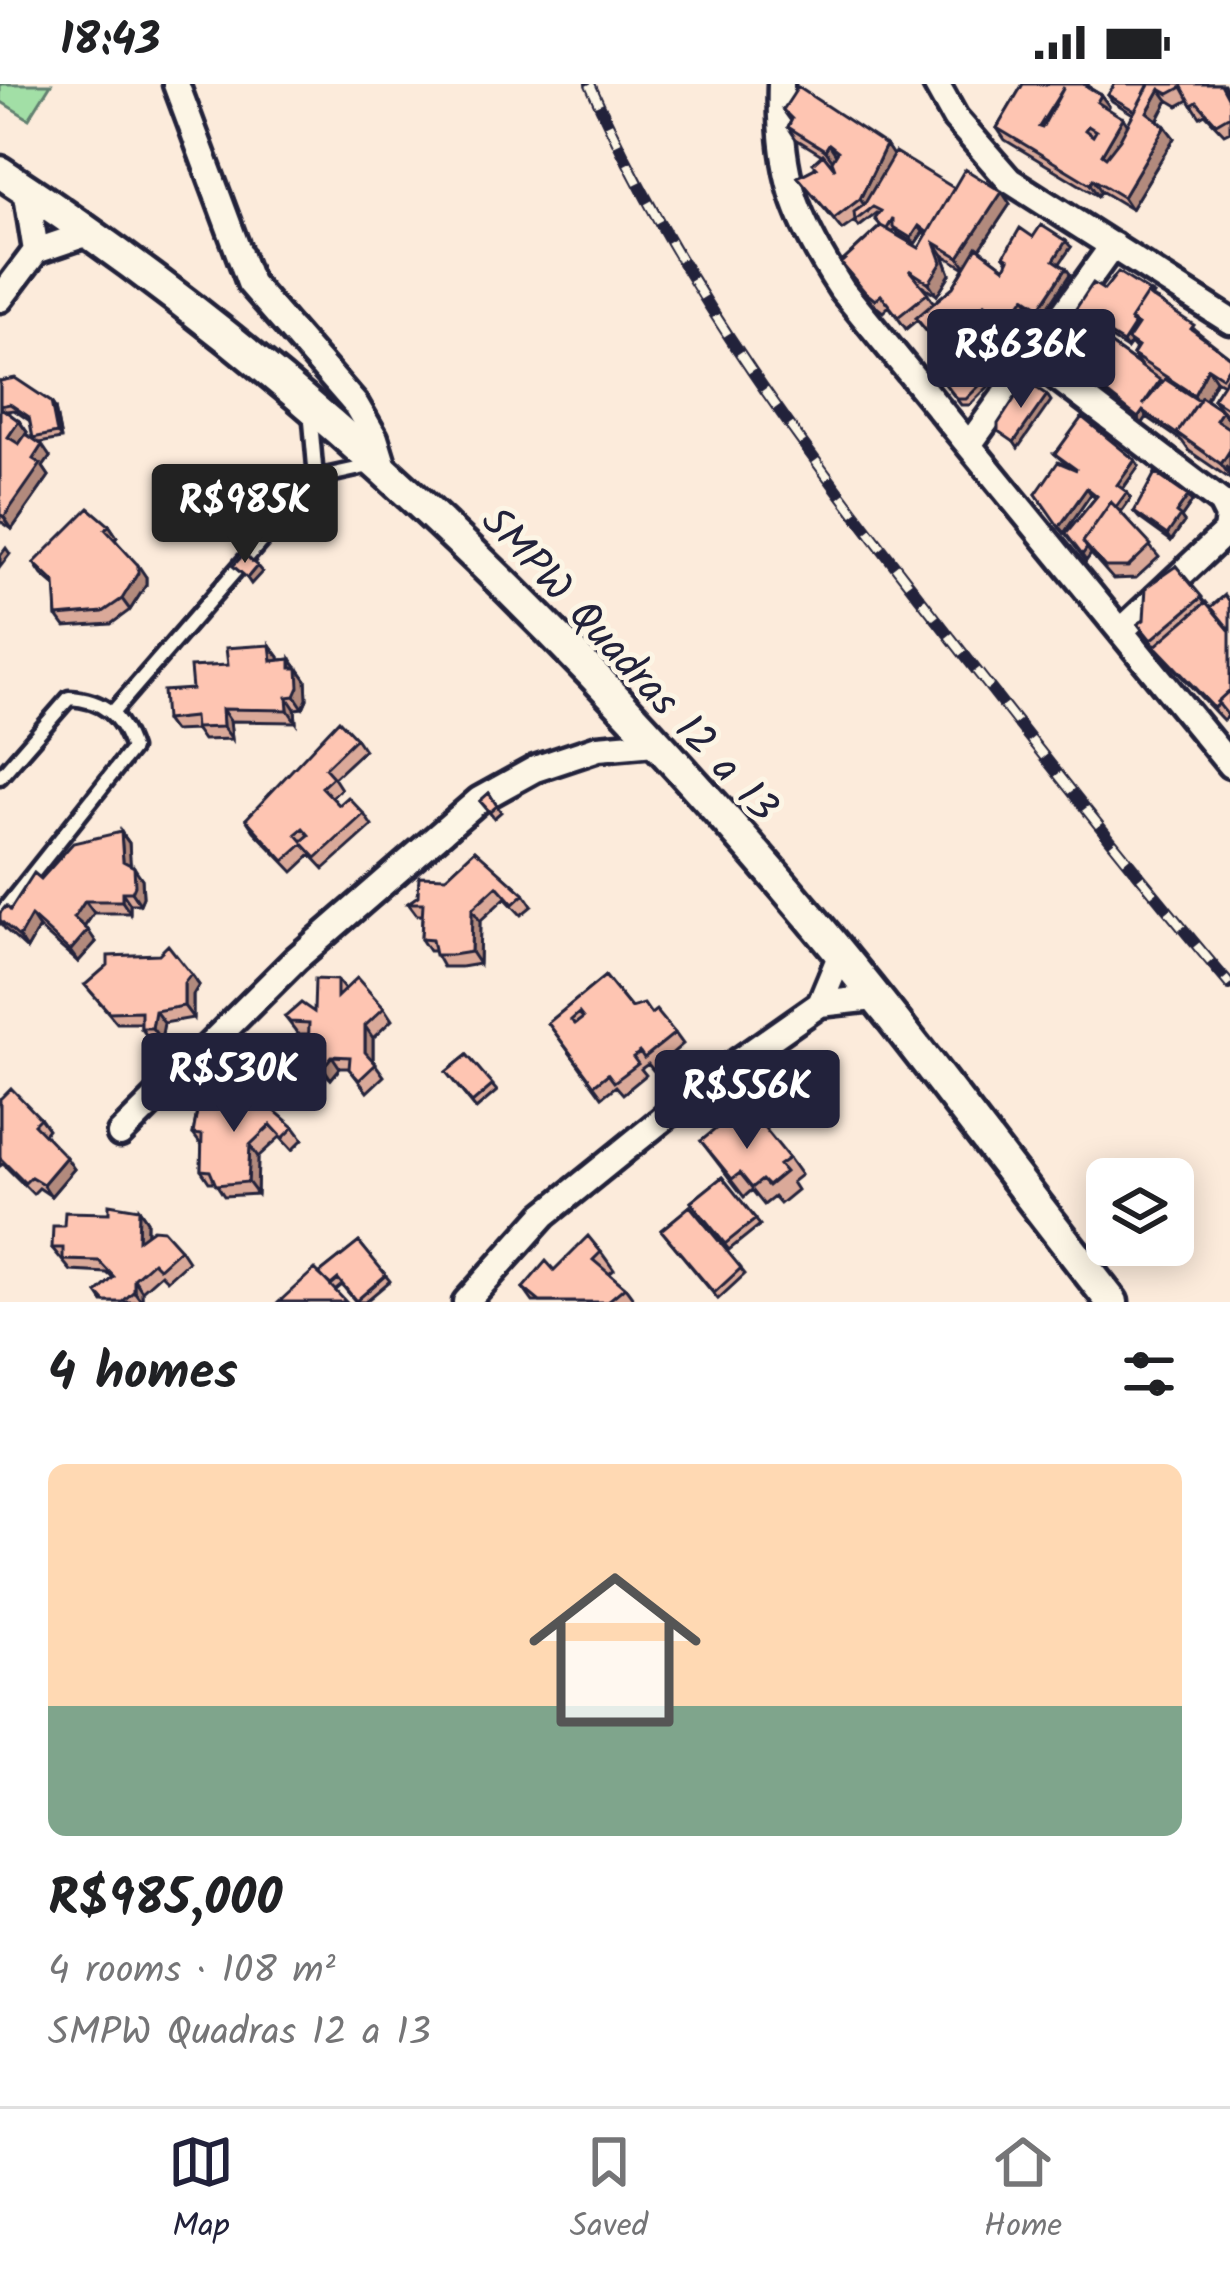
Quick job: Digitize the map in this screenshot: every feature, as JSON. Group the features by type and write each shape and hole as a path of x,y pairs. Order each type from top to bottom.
{"street":[{"path":"176,84 250,283 356,405 376,437 383,464"},
{"path":"781,84 782,165 812,243 842,290 971,442 1230,765"},
{"path":"936,84 955,118 1009,180 1230,321"},
{"path":"13,180 36,251"},
{"name":"SMPW Quadras 12 a 13","path":"13,180 92,232 383,464 616,697 840,956 1112,1302"},
{"path":"0,299 36,251 92,232"},
{"path":"971,442 1113,245"},
{"path":"1033,359 1221,502 1228,516 1226,532 1121,631"},
{"path":"120,1134 296,959 479,800 536,769 598,748 655,743"},
{"path":"820,1004 840,956"},
{"path":"466,1302 494,1265 598,1168 820,1004 874,998"}],"lane":[{"path":"309,403 316,478"},
{"path":"113,712 316,478 383,464"},
{"path":"0,777 68,698 91,699 113,712 128,737 130,757 0,915"}],"green space":[{"path":"0,84 51,84 29,119 0,101"}],"building":[{"path":"1023,84 1083,84 1101,95 1097,102 1123,118 1102,154 1106,157 1149,84 1221,84 1230,101 1230,115 1216,123 1197,102 1192,105 1182,87 1169,94 1160,89 1147,112 1165,126 1123,197 1093,179 1090,184 997,128"},
{"path":"1115,84 1149,85 1135,111 1108,95"},
{"path":"798,87 886,145 860,199 834,219 798,177 817,167 813,163 823,154 835,169 832,161 838,151 829,144 825,150 788,127 792,119 783,110"},
{"path":"895,152 954,188 928,233 919,226 911,238 893,227 893,218 887,229 881,226 875,219 881,211 873,207 855,221 854,212 864,205"},
{"path":"965,169 1002,192 959,257 935,243 942,262 929,283 909,270 928,293 898,317 881,295 875,300 865,292 841,263 881,226 919,248"},
{"path":"1041,225 1066,241 1054,260 1066,268 1040,307 1025,297 1016,310 1031,319 1020,334 981,311 986,303 937,344 916,318 953,287 977,247 1005,268 1009,259 1004,256 1020,228 1033,237"},
{"path":"1118,272 1154,295 1147,294 1130,320 1134,326 1123,343 1086,320 1083,325 1160,380 1143,405 1165,379 1199,401 1178,435 1143,411 1138,418 1065,360 1060,365 1048,351 1093,283 1104,290"},
{"path":"1147,294 1194,325 1191,329 1230,357 1222,377 1208,368 1194,395 1133,355 1138,347 1128,340 1138,325 1130,320"},
{"path":"976,315 1013,346 993,366 987,360 977,370 986,379 966,399 957,399 939,376 946,370 935,359"},
{"path":"1230,373 1230,410 1213,399"},
{"path":"15,378 51,402 57,433 33,438 29,417 10,404 0,406 0,381"},
{"path":"1026,381 1047,395 1014,442 998,431 998,424"},
{"path":"1201,397 1222,411 1216,420 1230,429 1230,450 1221,464 1177,433"},
{"path":"0,407 19,421 8,437 19,444 26,434 42,445 33,459 41,464 4,517 0,514"},
{"path":"1082,417 1135,460 1117,485 1127,492 1116,507 1111,502 1083,542 1087,548 1082,555 1066,534 1097,496 1087,488 1059,527 1036,494 1058,462 1077,470 1055,454"},
{"path":"1155,473 1188,496 1167,535 1134,512"},
{"path":"1111,502 1151,545 1128,567 1105,567 1083,542"},
{"path":"89,508 109,525 105,529 138,565 138,573 122,599 103,612 57,616 55,583 34,563"},
{"path":"244,554 257,566 247,578 233,566"},
{"path":"1176,566 1202,597 1151,640 1138,624 1144,620 1146,587"},
{"path":"1225,595 1230,602 1230,630 1211,607"},
{"path":"1206,602 1230,631 1230,690 1214,708 1155,646"},
{"path":"270,645 272,661 291,659 291,668 298,668 299,687 295,696 287,697 288,710 222,709 223,727 195,728 194,717 165,720 163,691 192,689 190,667 228,665 226,648"},
{"path":"1230,690 1230,718 1217,702"},
{"path":"339,720 356,738 325,768 333,777 322,787 339,805 348,797 364,814 316,858 303,844 284,861 246,819"},
{"path":"489,793 497,806 490,812 480,801"},
{"path":"121,832 123,861 134,867 132,892 122,892 122,901 85,901 74,918 88,930 70,951 31,916 19,937 0,920 0,913 6,906 10,910 34,873 41,879 73,843"},
{"path":"475,850 524,894 513,904 497,886 472,909 471,952 435,955 432,940 421,939 423,903 408,903 418,896 419,876 446,877"},
{"path":"168,945 191,974 184,983 184,1006 155,1011 152,1028 141,1028 141,1011 109,1012 85,985 108,965 108,956 159,954"},
{"path":"605,976 631,1008 644,1004 651,1014 656,1010 675,1033 644,1058 640,1052 633,1057 638,1064 614,1082 608,1074 594,1085 548,1023"},
{"path":"357,978 384,1008 365,1026 365,1052 376,1064 359,1080 349,1069 350,1057 332,1056 323,1067 308,1055 309,1023 290,1022 285,1017 301,1003 314,1012 315,979 337,980 337,997"},
{"path":"467,1055 493,1085 472,1103 446,1072"},
{"path":"247,1087 294,1127 283,1138 271,1125 250,1145 248,1182 216,1185 210,1171 201,1170 202,1135 193,1134 198,1106 227,1106"},
{"path":"11,1088 40,1118 34,1124 66,1157 43,1184 31,1177 25,1183 0,1158 0,1099"},
{"path":"730,1117 744,1133 759,1121 789,1158 779,1165 785,1172 768,1186 762,1180 752,1188 740,1173 732,1179 701,1141"},
{"path":"722,1177 756,1219 725,1244 691,1202"},
{"path":"109,1204 139,1209 138,1240 153,1229 163,1230 180,1249 159,1268 153,1262 134,1279 134,1291 122,1302 105,1302 97,1293 114,1277 99,1261 63,1260 63,1248 52,1248 53,1226 64,1226 65,1212 109,1213"},
{"path":"690,1206 741,1268 714,1293 661,1230"},
{"path":"588,1236 601,1252 593,1260 625,1287 607,1302 540,1302 523,1288 546,1261 554,1270"},
{"path":"359,1242 386,1275 356,1301 338,1279 331,1285 319,1274"},
{"path":"315,1269 346,1302 279,1302"}],"railway":[{"path":"590,84 666,234 800,439 1020,726 1230,985"}]}
